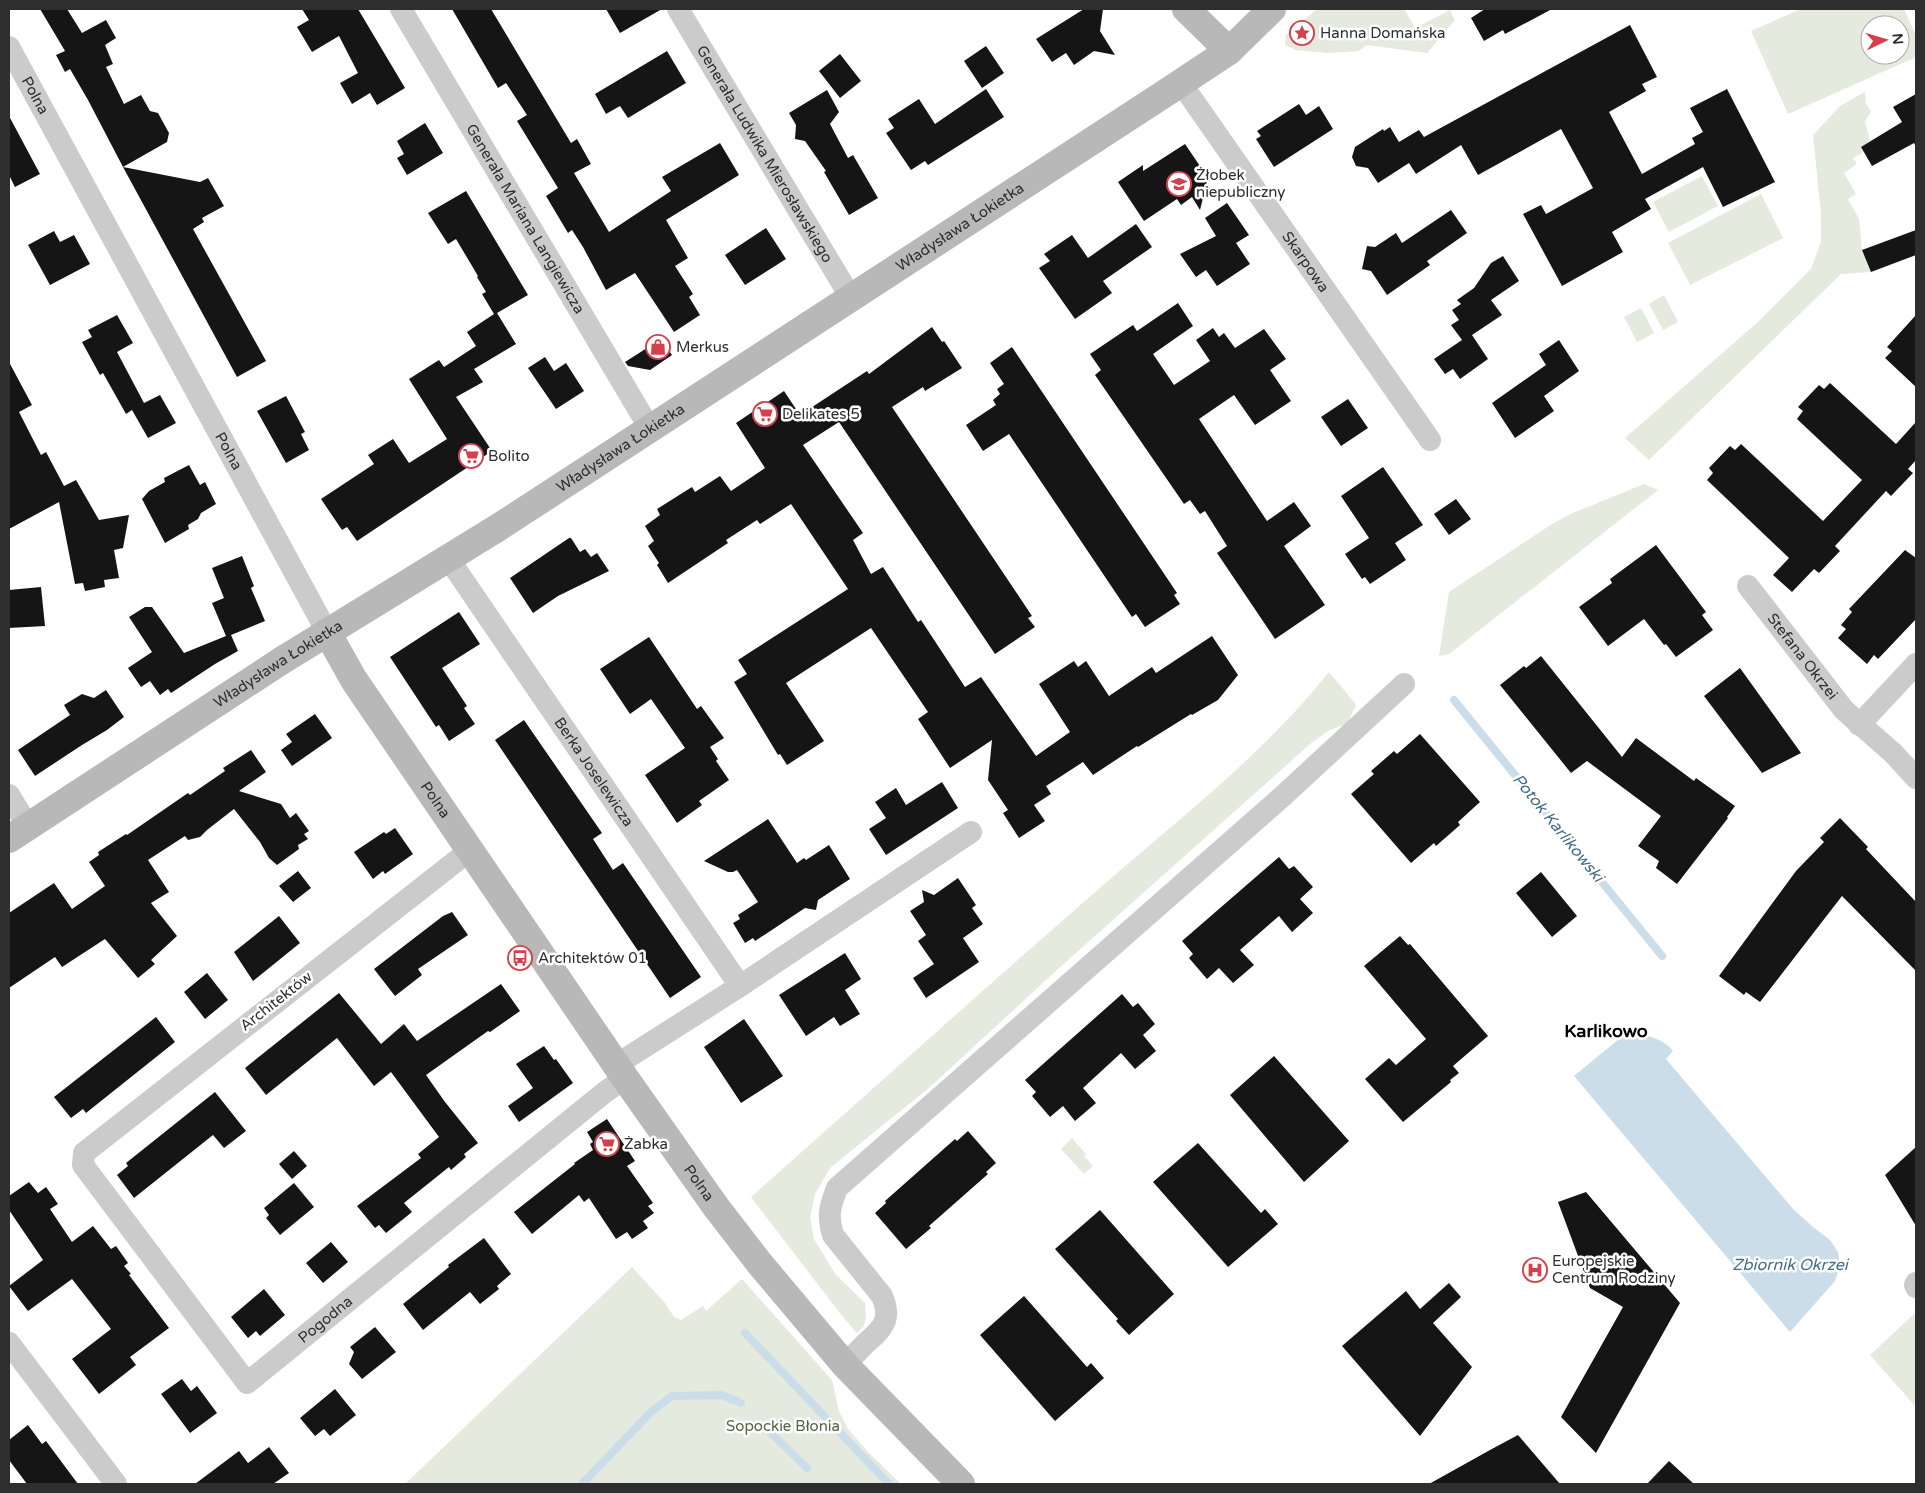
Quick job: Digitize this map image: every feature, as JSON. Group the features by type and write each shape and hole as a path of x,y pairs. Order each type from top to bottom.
{"street":[{"name":"Generała Mariana Langiewicza","path":"401,9 650,429"},
{"name":"Generała Ludwika Mierosławskiego","path":"678,9 850,298"},
{"path":"1186,9 1229,51"},
{"name":"Władysława Łokietka","path":"18,833 327,632 448,558 650,429 1182,83 1229,51 1272,9"},
{"name":"Polna","path":"9,47 354,680 620,1071 716,1207 760,1264 845,1365 961,1484"},
{"name":"Skarpowa","path":"1182,83 1430,440"},
{"name":"Berka Joselewicza","path":"448,558 740,986"},
{"name":"Stefana Okrzei","path":"1748,586 1844,710 1893,753 1916,778"},
{"path":"1859,725 1916,664"},
{"path":"845,1365 880,1331 886,1320 887,1308 882,1296 833,1235 830,1223 830,1205 837,1188 1284,795 1404,684"},
{"path":"9,796 18,833"},
{"path":"620,1071 740,986 971,832"},
{"name":"Architektów","path":"84,1153 469,850"},
{"name":"Pogodna","path":"84,1153 83,1165 247,1383 620,1071"},
{"path":"9,1343 116,1484"}],"green space":[{"path":"1317,9 1404,9 1415,28 1450,10 1455,20 1427,53 1367,45 1358,51 1328,53 1296,50 1285,45 1286,35"},
{"path":"1801,9 1904,9 1907,15 1860,15 1860,65 1898,65 1788,114 1751,31"},
{"path":"1910,22 1916,36 1916,57 1910,60"},
{"path":"1865,92 1866,104 1871,111 1865,122 1870,141 1861,147 1864,152 1853,158 1857,164 1844,173 1856,194 1848,199 1859,219 1862,250 1871,272 1841,274 1649,460 1625,438 1758,322 1811,269 1821,242 1821,214 1813,135 1840,106"},
{"path":"1702,176 1718,206 1669,232 1653,202"},
{"path":"1761,194 1783,238 1690,285 1668,243"},
{"path":"1664,295 1678,322 1663,330 1649,304"},
{"path":"1641,308 1654,333 1637,342 1624,317"},
{"path":"1644,484 1658,490 1449,654 1439,656 1449,592 1552,524 1573,513"},
{"path":"1329,672 1356,705 1348,723 1328,731 1310,744 1058,969 930,1087 830,1168 815,1194 810,1218 814,1239 836,1275 865,1303 866,1317 864,1326 857,1333 751,1197 1101,887 1220,785 1277,731"},
{"path":"1072,1138 1086,1154 1084,1156 1093,1166 1084,1174 1061,1149"},
{"name":"Sopockie Błonia","path":"632,1267 665,1303 674,1317 681,1320 703,1306 706,1311 742,1279 832,1380 839,1411 848,1429 867,1451 901,1484 405,1484"},
{"path":"1916,1312 1916,1407 1870,1355"}],"water":[{"name":"Zbiornik Okrzei","path":"1631,1032 1659,1040 1673,1051 1666,1059 1793,1209 1830,1240 1838,1252 1840,1266 1835,1281 1790,1332 1574,1076 1619,1039"}],"building":[{"path":"40,9 67,9 82,33 106,20 116,38 105,45 113,64 106,67 124,104 141,95 150,111 158,113 169,133 167,142 123,167 70,69 65,72 56,55 65,51"},
{"path":"302,9 358,9 405,88 377,105 370,93 352,104 340,83 358,73 339,36 312,52 297,27 309,20"},
{"path":"452,9 491,9 571,143 577,139 591,164 574,173 609,232 671,191 662,177 720,143 739,175 666,220 688,258 675,266 693,294 689,297 700,315 674,332 635,273 606,290 583,247 572,230 568,233 546,196 558,188 517,121 527,115 506,83 498,88"},
{"path":"606,9 662,9 620,33"},
{"path":"1084,9 1103,9 1100,31 1115,55 1094,51 1074,65 1066,53 1052,62 1036,39"},
{"path":"1485,9 1552,9 1505,34 1503,30 1484,41 1471,18"},
{"path":"1630,25 1657,77 1642,84 1646,91 1609,112 1642,174 1695,144 1692,138 1703,132 1690,108 1727,89 1775,182 1723,207 1703,167 1645,199 1651,209 1612,232 1623,252 1562,286 1523,214 1541,205 1546,214 1593,188 1561,129 1478,175 1461,145 1416,174 1409,163 1378,183 1368,168 1356,166 1352,157 1355,147 1383,129 1384,131 1390,127 1399,142 1419,130 1424,137"},
{"path":"986,46 1004,73 982,88 964,61"},
{"path":"667,51 686,83 628,118 620,106 606,114 595,94"},
{"path":"840,54 861,81 840,98 819,71"},
{"path":"986,89 1004,117 928,165 925,161 911,170 886,133 894,128 888,119 919,99 935,124"},
{"path":"827,90 839,112 830,124 848,158 853,155 878,198 849,215 824,172 826,171 805,141 795,139 796,125 789,113"},
{"path":"1916,94 1916,147 1914,143 1872,166 1861,147 1902,122 1893,107"},
{"path":"1299,104 1306,115 1319,106 1333,129 1274,167 1256,139 1261,136 1257,131"},
{"path":"9,116 40,174 15,187 9,175"},
{"path":"425,123 443,153 407,175 397,158 404,154 397,141"},
{"path":"1185,144 1202,169 1210,170 1200,210 1192,197 1181,205 1177,199 1144,221 1118,182 1143,165 1143,171"},
{"path":"123,167 200,182 208,178 224,206 202,218 204,222 193,229 266,361 237,377"},
{"path":"466,191 528,295 497,313 516,344 474,369 483,382 456,397 492,451 357,541 347,527 342,530 321,499 374,464 368,455 393,439 409,463 447,439 409,379 439,360 444,367 476,346 467,332 494,314 482,294 486,292 478,276 456,239 448,244 428,213"},
{"path":"1227,203 1249,235 1236,243 1250,264 1217,286 1206,270 1196,277 1180,254 1216,236 1205,218"},
{"path":"1451,210 1467,233 1427,261 1430,265 1387,295 1371,271 1362,269 1367,246 1375,247 1396,233 1402,243"},
{"path":"1136,224 1152,247 1103,281 1112,293 1075,319 1039,268 1050,261 1044,254 1072,235 1088,258"},
{"path":"766,228 786,259 745,285 725,255"},
{"path":"1916,230 1916,255 1871,272 1862,250"},
{"path":"54,231 60,242 74,235 90,264 50,285 28,245"},
{"path":"1503,256 1519,281 1491,300 1502,315 1472,335 1488,359 1460,379 1453,369 1445,374 1434,359 1462,340 1451,325 1459,320 1452,310 1461,304 1457,300 1474,288 1491,263"},
{"path":"1178,303 1193,326 1153,354 1174,385 1210,361 1196,340 1213,328 1219,337 1224,333 1235,348 1264,329 1286,359 1270,370 1291,401 1255,425 1234,395 1199,419 1267,521 1294,502 1311,526 1284,546 1325,605 1275,639 1217,553 1227,546 1205,511 1200,514 1190,500 1184,504 1095,375 1101,370 1090,354 1133,325 1137,331"},
{"path":"117,315 133,343 117,352 144,403 160,395 176,423 148,438 132,410 126,414 103,373 100,375 82,342 92,337 88,330"},
{"path":"1916,315 1916,387 1885,358 1892,351 1887,347"},
{"path":"932,327 962,368 925,391 923,387 892,407 1032,616 1028,618 1035,627 995,654 839,422 803,445 863,533 853,540 871,574 883,567 918,622 921,620 965,687 981,677 1036,756 1070,732 1039,684 1074,661 1078,667 1086,661 1109,696 1152,667 1156,673 1212,636 1238,675 1218,700 1137,746 1093,775 1083,762 1046,786 1051,794 1034,805 1045,821 1019,838 1003,813 1008,810 988,780 992,740 950,768 918,719 928,712 871,628 786,683 824,741 787,765 780,754 778,755 734,682 747,674 738,660 848,589 791,504 760,524 757,520 726,540 728,543 668,583 657,565 659,563 648,546 654,541 645,526 660,515 657,509 692,487 695,492 720,476 731,491 765,468 736,423 784,391 800,415 867,371 869,374"},
{"name":"Merkus","path":"661,339 672,355 650,370 628,366 625,362"},
{"path":"1559,340 1579,371 1544,396 1554,411 1515,438 1492,403 1546,365 1539,354"},
{"path":"1012,347 1177,593 1174,595 1180,604 1145,627 1136,614 1132,617 1009,434 983,451 966,425 996,405 993,400 1000,394 997,389 1004,384 990,363"},
{"path":"545,357 554,371 566,363 584,391 556,409 528,368"},
{"path":"9,362 32,405 19,412 41,455 46,452 64,486 76,480 99,520 129,515 123,548 114,550 119,578 104,580 105,587 85,591 83,583 75,584 59,502 9,529"},
{"path":"1830,383 1896,444 1916,422 1916,460 1908,469 1913,473 1891,496 1886,491 1835,546 1840,551 1819,573 1814,569 1792,592 1773,575 1789,558 1707,480 1713,473 1709,468 1730,446 1735,450 1741,444 1823,521 1862,480 1797,419 1803,411 1798,407 1819,385 1824,389"},
{"path":"286,396 305,432 301,434 309,450 286,463 257,411"},
{"path":"1348,399 1368,428 1341,446 1321,417"},
{"path":"189,465 200,485 205,482 216,504 201,513 198,519 188,525 189,529 165,543 142,499 149,491 165,482 164,478"},
{"path":"1383,467 1423,525 1395,543 1406,560 1370,584 1365,577 1362,579 1345,554 1369,538 1341,496"},
{"path":"1456,499 1471,519 1449,535 1434,514"},
{"path":"571,538 580,552 585,549 591,557 597,553 609,571 558,596 533,613 510,578"},
{"path":"1656,545 1706,612 1702,615 1713,630 1676,657 1644,619 1608,646 1579,607 1612,583 1610,579"},
{"path":"1905,550 1916,558 1916,619 1878,659 1874,655 1867,664 1838,638 1846,629 1841,625 1852,612 1849,609"},
{"path":"242,556 254,586 251,588 265,621 231,635 238,651 171,693 168,689 160,695 150,681 141,687 128,668 152,652 129,617 145,607 152,607 184,653 226,636 212,603 224,598 212,568"},
{"path":"41,587 45,626 9,628 9,590"},
{"path":"459,612 480,644 442,668 467,706 464,708 475,724 449,741 439,725 436,727 390,657"},
{"path":"649,637 697,709 701,706 724,738 710,747 718,759 716,761 729,780 699,801 702,805 677,823 645,775 685,748 651,699 630,714 600,669"},
{"path":"1541,656 1622,757 1636,738 1694,781 1696,778 1735,806 1728,818 1677,884 1656,868 1659,861 1638,846 1661,816 1587,761 1571,773 1500,685 1524,666 1526,668"},
{"path":"1740,668 1801,753 1762,773 1704,696"},
{"path":"106,690 124,717 35,776 18,750 70,715 64,705 82,694 94,698"},
{"path":"315,714 332,738 292,766 281,750 292,742 286,734"},
{"path":"524,720 602,833 593,839 613,870 623,863 701,977 670,998 495,740"},
{"path":"1420,734 1480,802 1458,822 1460,825 1436,846 1434,843 1411,863 1351,794 1374,774 1371,771 1394,751 1397,754"},
{"path":"251,750 266,772 239,791 281,804 290,818 296,813 309,831 304,834 308,839 298,845 299,849 277,865 269,858 260,842 234,809 200,837 188,840 185,836 148,860 169,892 151,903 177,936 151,960 155,964 138,978 105,939 62,967 55,957 9,988 9,913 54,883 72,909 105,886 89,862 99,855 98,852 127,835 188,793 190,795 225,771 223,768"},
{"path":"942,782 958,808 886,855 869,829 886,818 875,802 896,788 906,805"},
{"path":"1840,818 1868,847 1866,849 1916,902 1916,971 1842,896 1760,1002 1746,992 1744,995 1719,976 1796,871 1824,842 1820,838"},
{"path":"768,819 797,863 804,858 806,860 829,845 850,879 818,900 816,910 805,908 755,941 753,938 745,943 733,923 740,919 738,915 758,902 737,870 728,872 704,861"},
{"path":"395,828 413,854 385,874 383,871 373,879 354,852 384,832 386,834"},
{"path":"1279,857 1289,869 1294,866 1313,887 1300,899 1313,913 1292,932 1279,916 1240,950 1254,965 1233,983 1219,968 1207,979 1189,958 1193,954 1182,941"},
{"path":"298,871 311,888 293,902 279,886"},
{"path":"1541,872 1577,916 1552,937 1516,893"},
{"path":"958,878 976,905 972,908 983,924 963,938 979,962 926,998 913,978 934,964 918,941 926,935 910,911 924,902 922,890 934,895"},
{"path":"452,912 468,935 418,969 422,975 395,996 374,969 443,916"},
{"path":"279,916 300,943 253,981 234,952"},
{"path":"1400,936 1408,945 1410,944 1488,1036 1453,1066 1459,1073 1450,1080 1451,1082 1403,1122 1365,1079 1389,1058 1396,1065 1426,1039 1364,966"},
{"path":"845,953 861,979 845,990 860,1014 840,1026 834,1017 806,1036 779,995"},
{"path":"207,973 228,1000 205,1019 184,992"},
{"path":"501,984 520,1011 426,1075 478,1143 464,1154 466,1157 451,1170 449,1167 404,1203 412,1212 386,1233 379,1225 375,1228 357,1206 421,1158 418,1154 439,1137 391,1072 374,1086 337,1038 266,1095 245,1068 339,993 381,1044 404,1024 417,1041"},
{"path":"1122,994 1133,1007 1138,1003 1155,1024 1143,1035 1156,1051 1135,1069 1121,1053 1083,1088 1096,1103 1075,1121 1063,1106 1050,1117 1032,1096 1036,1092 1025,1080"},
{"path":"156,1017 175,1042 86,1113 83,1109 71,1118 54,1097"},
{"path":"744,1019 783,1076 741,1103 704,1047"},
{"path":"544,1046 573,1083 519,1122 508,1106 533,1088 516,1064"},
{"path":"1274,1056 1349,1141 1304,1182 1230,1095"},
{"path":"215,1092 246,1131 224,1148 213,1135 134,1198 117,1175 128,1166 126,1163"},
{"path":"607,1119 635,1161 627,1166 653,1203 648,1206 654,1213 643,1221 648,1228 632,1239 627,1232 616,1239 589,1198 584,1202 579,1195 532,1234 514,1212 574,1163 593,1150 590,1144 593,1142 587,1132"},
{"path":"968,1131 996,1163 986,1172 988,1174 906,1249 875,1213 886,1203 885,1201 955,1139 957,1141"},
{"path":"1198,1143 1261,1213 1265,1209 1278,1224 1228,1267 1153,1182"},
{"path":"1916,1147 1916,1226 1885,1175"},
{"path":"294,1151 307,1166 292,1179 279,1164"},
{"path":"29,1182 38,1193 46,1187 58,1204 50,1209 72,1242 93,1226 111,1249 116,1246 128,1263 124,1266 131,1274 129,1275 169,1328 130,1357 136,1365 99,1394 72,1359 111,1329 72,1279 28,1311 9,1286 43,1260 9,1210 9,1196"},
{"path":"294,1183 314,1207 280,1235 266,1218 269,1215 264,1208"},
{"path":"1586,1192 1680,1303 1596,1453 1561,1417 1623,1307 1590,1288 1558,1202"},
{"path":"1100,1210 1174,1294 1129,1335 1116,1321 1118,1319 1055,1249"},
{"path":"484,1238 511,1274 497,1286 499,1289 480,1304 470,1292 423,1330 403,1304 449,1267 448,1265"},
{"path":"331,1242 348,1262 323,1283 306,1263"},
{"path":"1449,1283 1461,1297 1433,1323 1472,1367 1420,1436 1342,1346 1406,1291 1420,1309"},
{"path":"264,1289 285,1315 260,1336 256,1331 248,1338 231,1317"},
{"path":"1024,1296 1087,1367 1091,1363 1104,1378 1055,1421 980,1335"},
{"path":"375,1327 396,1352 362,1379 349,1364 354,1352 350,1347"},
{"path":"182,1379 191,1391 197,1386 217,1413 190,1433 161,1394"},
{"path":"335,1389 356,1415 330,1436 324,1429 315,1436 300,1418"},
{"path":"28,1425 42,1444 46,1441 78,1484 27,1484 9,1460 9,1440"},
{"path":"1518,1435 1560,1484 1429,1484 1490,1450"},
{"path":"269,1447 289,1473 273,1484 195,1484 239,1451 248,1463"},
{"path":"1669,1461 1694,1484 1647,1484"}],"waterway":[{"name":"Potok Karlikowski","path":"1454,700 1662,956"},
{"path":"745,1333 889,1484"},
{"path":"582,1484 651,1412 672,1396 722,1395 741,1403"},
{"path":"768,1430 807,1468"}],"place":[{"name":"Hanna Domańska","path":"1302,33"},
{"name":"Żłobek niepubliczny","path":"1179,184"},
{"name":"Merkus","path":"658,347"},
{"name":"Delikates 5","path":"765,414"},
{"name":"Bolito","path":"471,456"},
{"name":"Architektów 01","path":"520,958"},
{"name":"Żabka","path":"607,1144"},
{"name":"Europejskie Centrum Rodziny","path":"1535,1270"}],"district":[{"name":"Karlikowo","path":"1606,1031"}]}
